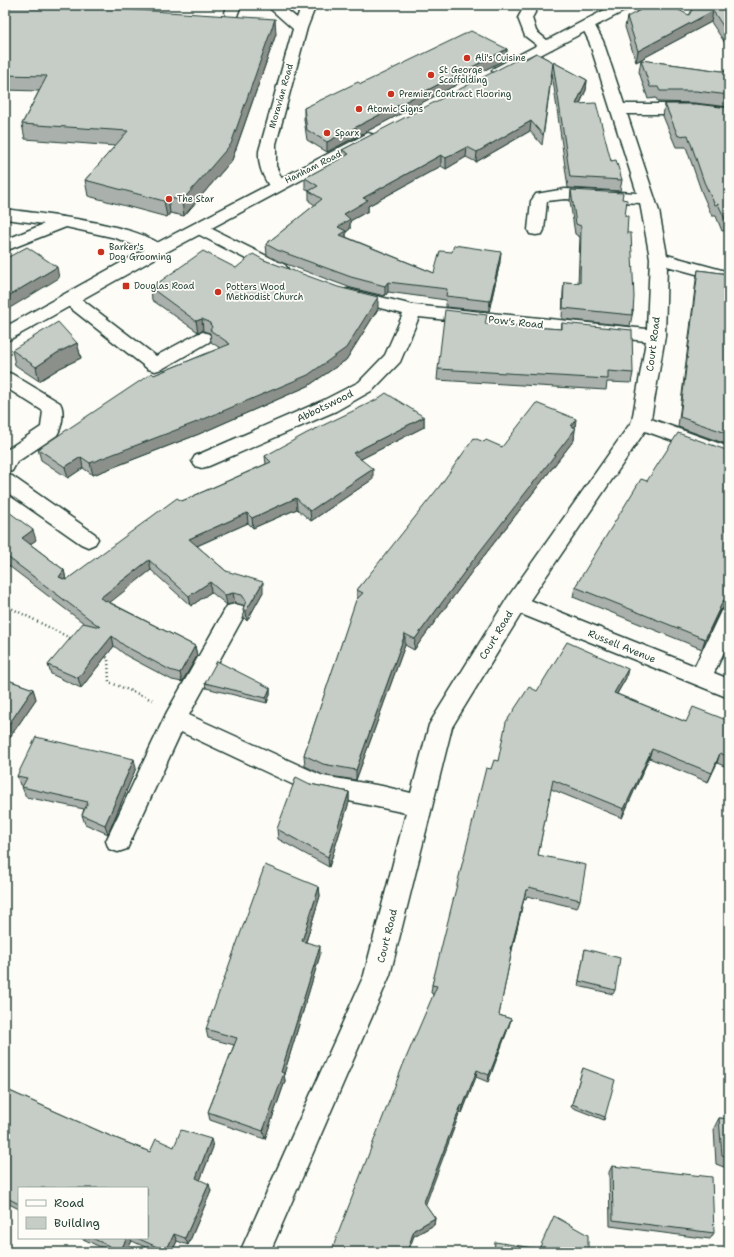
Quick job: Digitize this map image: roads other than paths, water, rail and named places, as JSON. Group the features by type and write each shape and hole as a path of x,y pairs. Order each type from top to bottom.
{"street":[{"path":"115,5 130,9 143,5"},
{"path":"273,5 300,28"},
{"name":"Moravian Road","path":"277,186 270,175 266,164 268,144 300,28 309,5"},
{"path":"532,5 525,18 530,33 547,46"},
{"path":"483,79 625,5"},
{"name":"Court Road","path":"256,1252 377,975 441,725 516,603 641,422 656,336 659,258 651,211 596,40 588,25"},
{"path":"618,109 694,109 729,113"},
{"name":"Hanham Road","path":"5,335 157,250 383,131"},
{"path":"536,230 539,201 542,197 565,194 647,198"},
{"path":"5,214 118,231 144,242 157,250"},
{"path":"5,246 61,223"},
{"path":"200,228 271,266 293,274"},
{"path":"659,258 729,278"},
{"name":"Pow's Road","path":"330,288 413,311 656,336"},
{"path":"70,299 155,365 203,338"},
{"name":"Abbotswood","path":"202,461 329,406 366,386 393,358 413,311"},
{"path":"5,378 52,408 50,430 9,458 5,466"},
{"path":"641,422 729,454"},
{"path":"5,481 88,539"},
{"name":"Russell Avenue","path":"516,603 729,689"},
{"path":"118,841 178,715 234,612"},
{"path":"701,678 729,617"},
{"path":"178,715 320,786 382,796 421,806"}],"place":[{"name":"Ali's Cuisine","path":"467,58"},
{"name":"St George Scaffolding","path":"431,75"},
{"name":"Premier Contract Flooring","path":"391,94"},
{"name":"Atomic Signs","path":"359,109"},
{"name":"Sparx","path":"327,133"},
{"name":"The Star","path":"169,199"},
{"name":"Barker's Dog Grooming","path":"101,252"},
{"name":"Douglas Road","path":"126,286"},
{"name":"Potters Wood Methodist Church","path":"218,292"}]}
